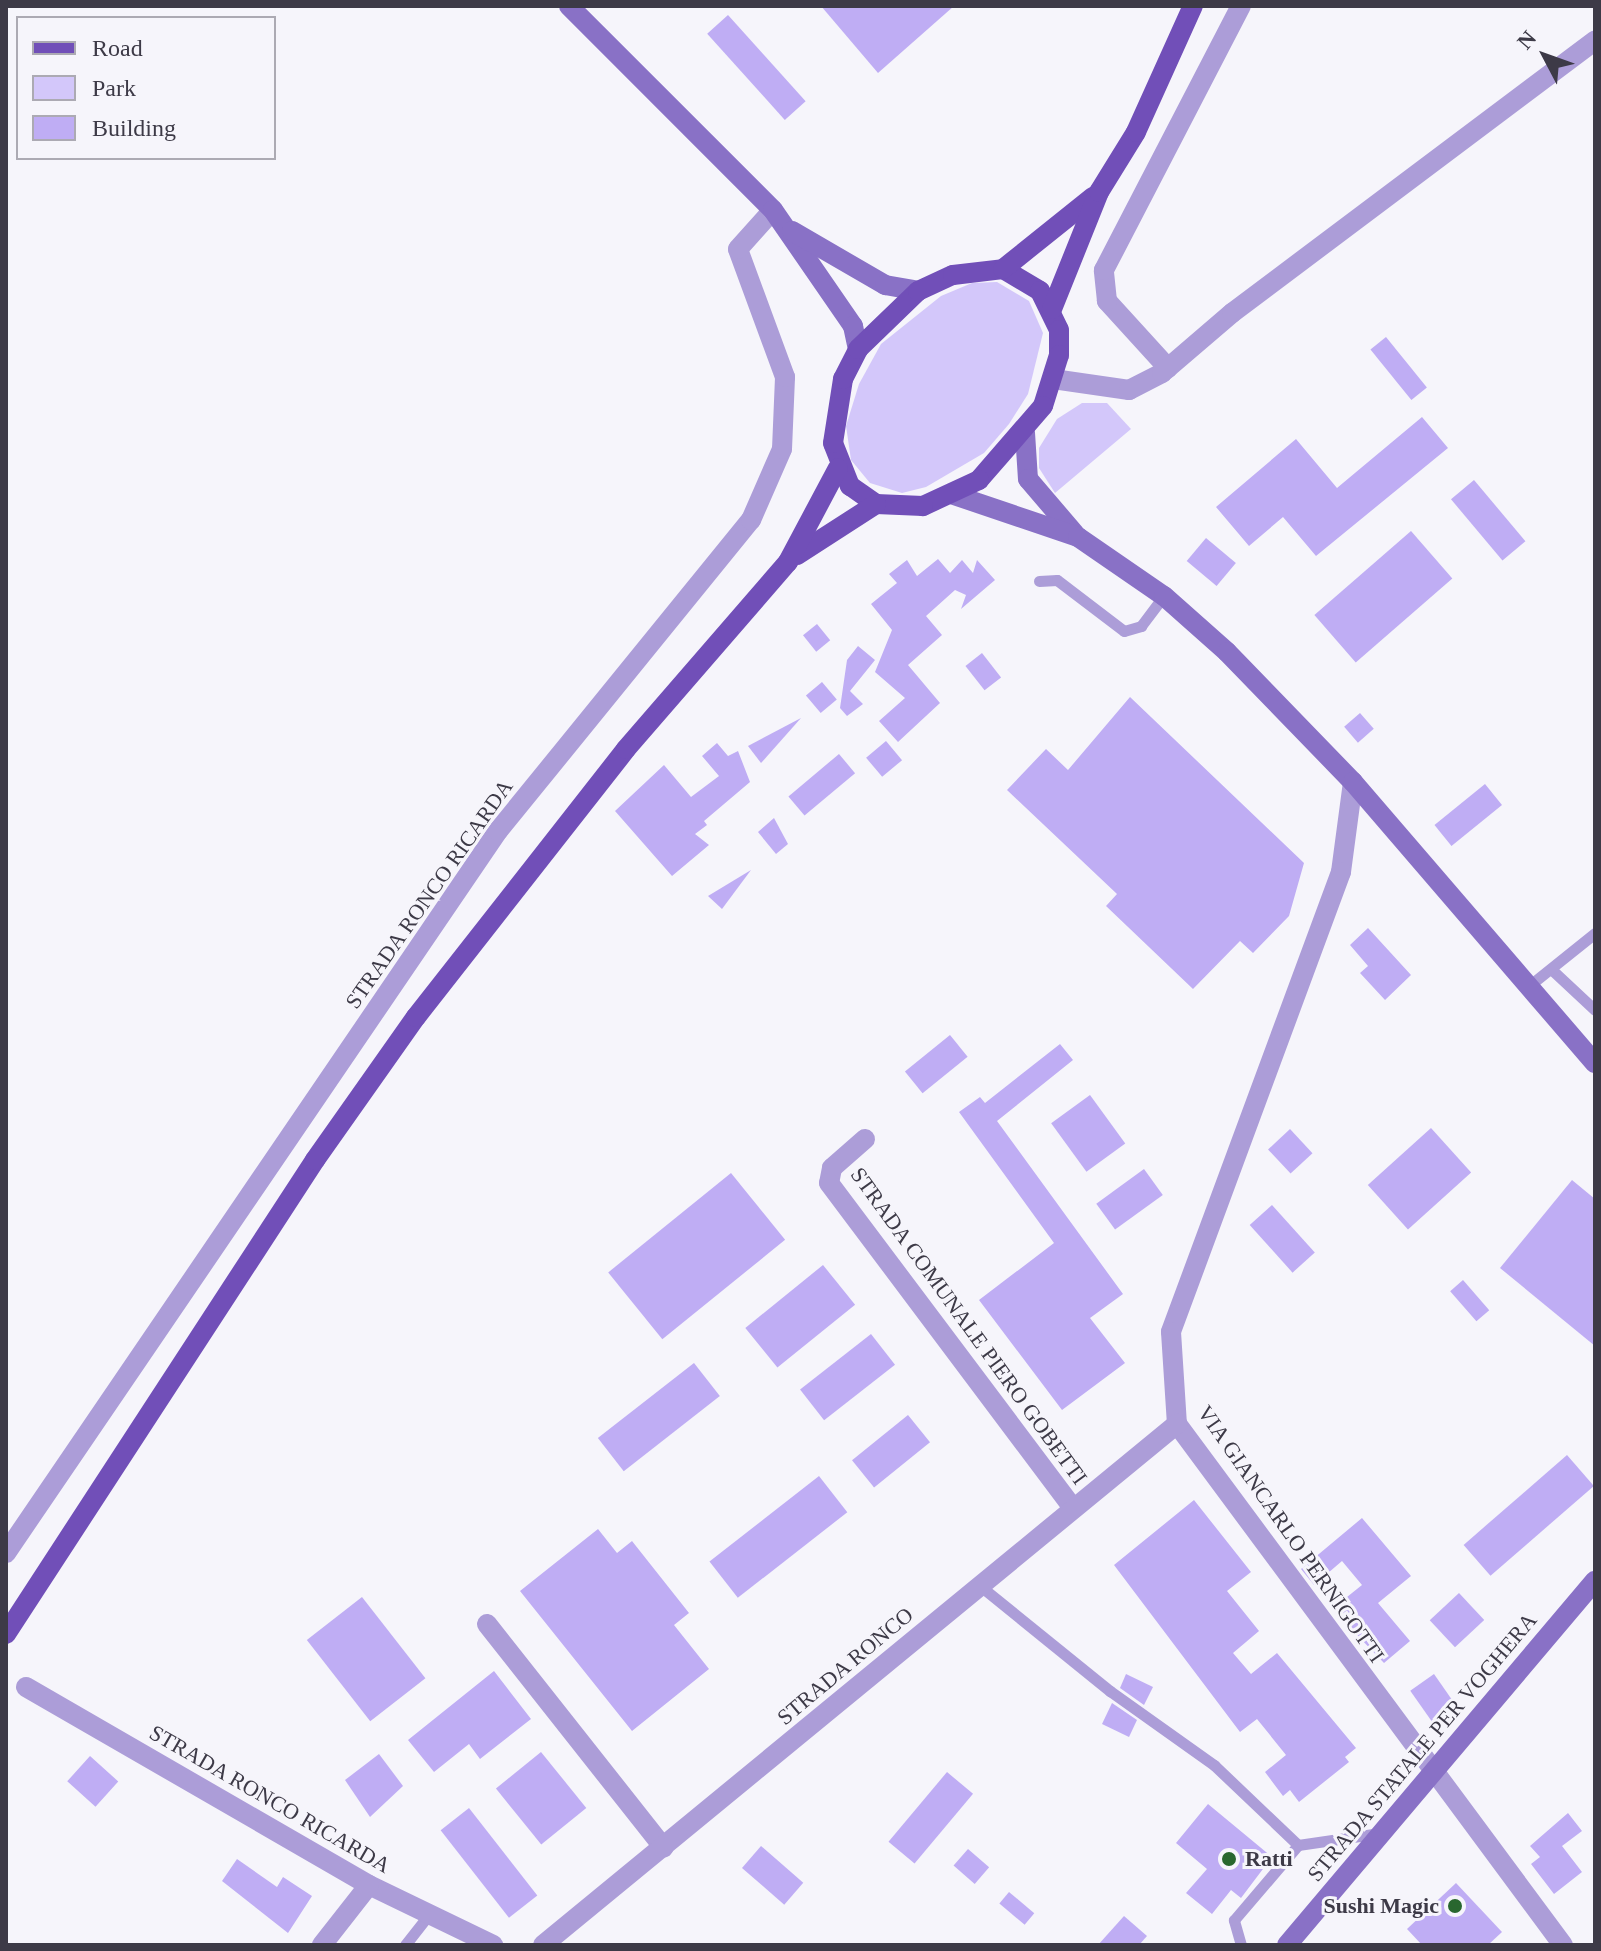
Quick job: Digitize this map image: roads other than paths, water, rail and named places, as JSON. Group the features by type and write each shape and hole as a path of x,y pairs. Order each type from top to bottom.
{"main road":[{"path":"569,6 779,218 853,326 858,349"},
{"path":"1052,309 1099,192 1136,132 1193,6"},
{"path":"1003,269 1099,192"},
{"path":"779,218 885,285 918,291"},
{"path":"6,1634 315,1160 416,1017 626,749 788,562 838,468 834,414 858,349 918,291 953,275 1003,269 1023,277 1052,309 1059,330 1053,379 1025,433 1002,460 954,495 923,506 876,504 788,562"},
{"path":"1025,433 1028,479 1078,537 1164,596 1286,710 1353,782 1595,1063"},
{"path":"838,468 876,504"},
{"path":"954,495 1078,537"},
{"name":"STRADA STATALE PER VOGHERA","path":"1287,1945 1595,1581"}],"street":[{"path":"1168,368 1107,301 1104,270 1241,6"},
{"path":"1053,379 1129,390 1168,368 1595,40"},
{"name":"STRADA RONCO RICARDA","path":"6,1553 498,831 751,520 782,449 785,377 738,249 779,218"},
{"name":"VIA GIANCARLO PERNIGOTTI","path":"1353,782 1341,872 1171,1332 1177,1424 1432,1773 1563,1945"},
{"name":"STRADA COMUNALE PIERO GOBETTI","path":"865,1139 832,1168 829,1183 1073,1508"},
{"name":"STRADA RONCO","path":"543,1945 1177,1424"},
{"path":"487,1624 664,1848"},
{"name":"STRADA RONCO RICARDA","path":"26,1687 369,1885 493,1945"},
{"path":"322,1945 369,1885"}],"lane":[{"path":"1039,581 1057,580 1124,631 1141,626 1164,596"},
{"path":"1530,985 1595,933"},
{"path":"1551,969 1595,1010"},
{"path":"979,1585 1110,1691 1214,1765 1298,1845"},
{"path":"1241,1945 1234,1920 1298,1845 1381,1833"},
{"path":"405,1945 429,1914"}],"place":[{"name":"Ratti","path":"1229,1859"},
{"name":"Sushi Magic","path":"1455,1906"}]}
